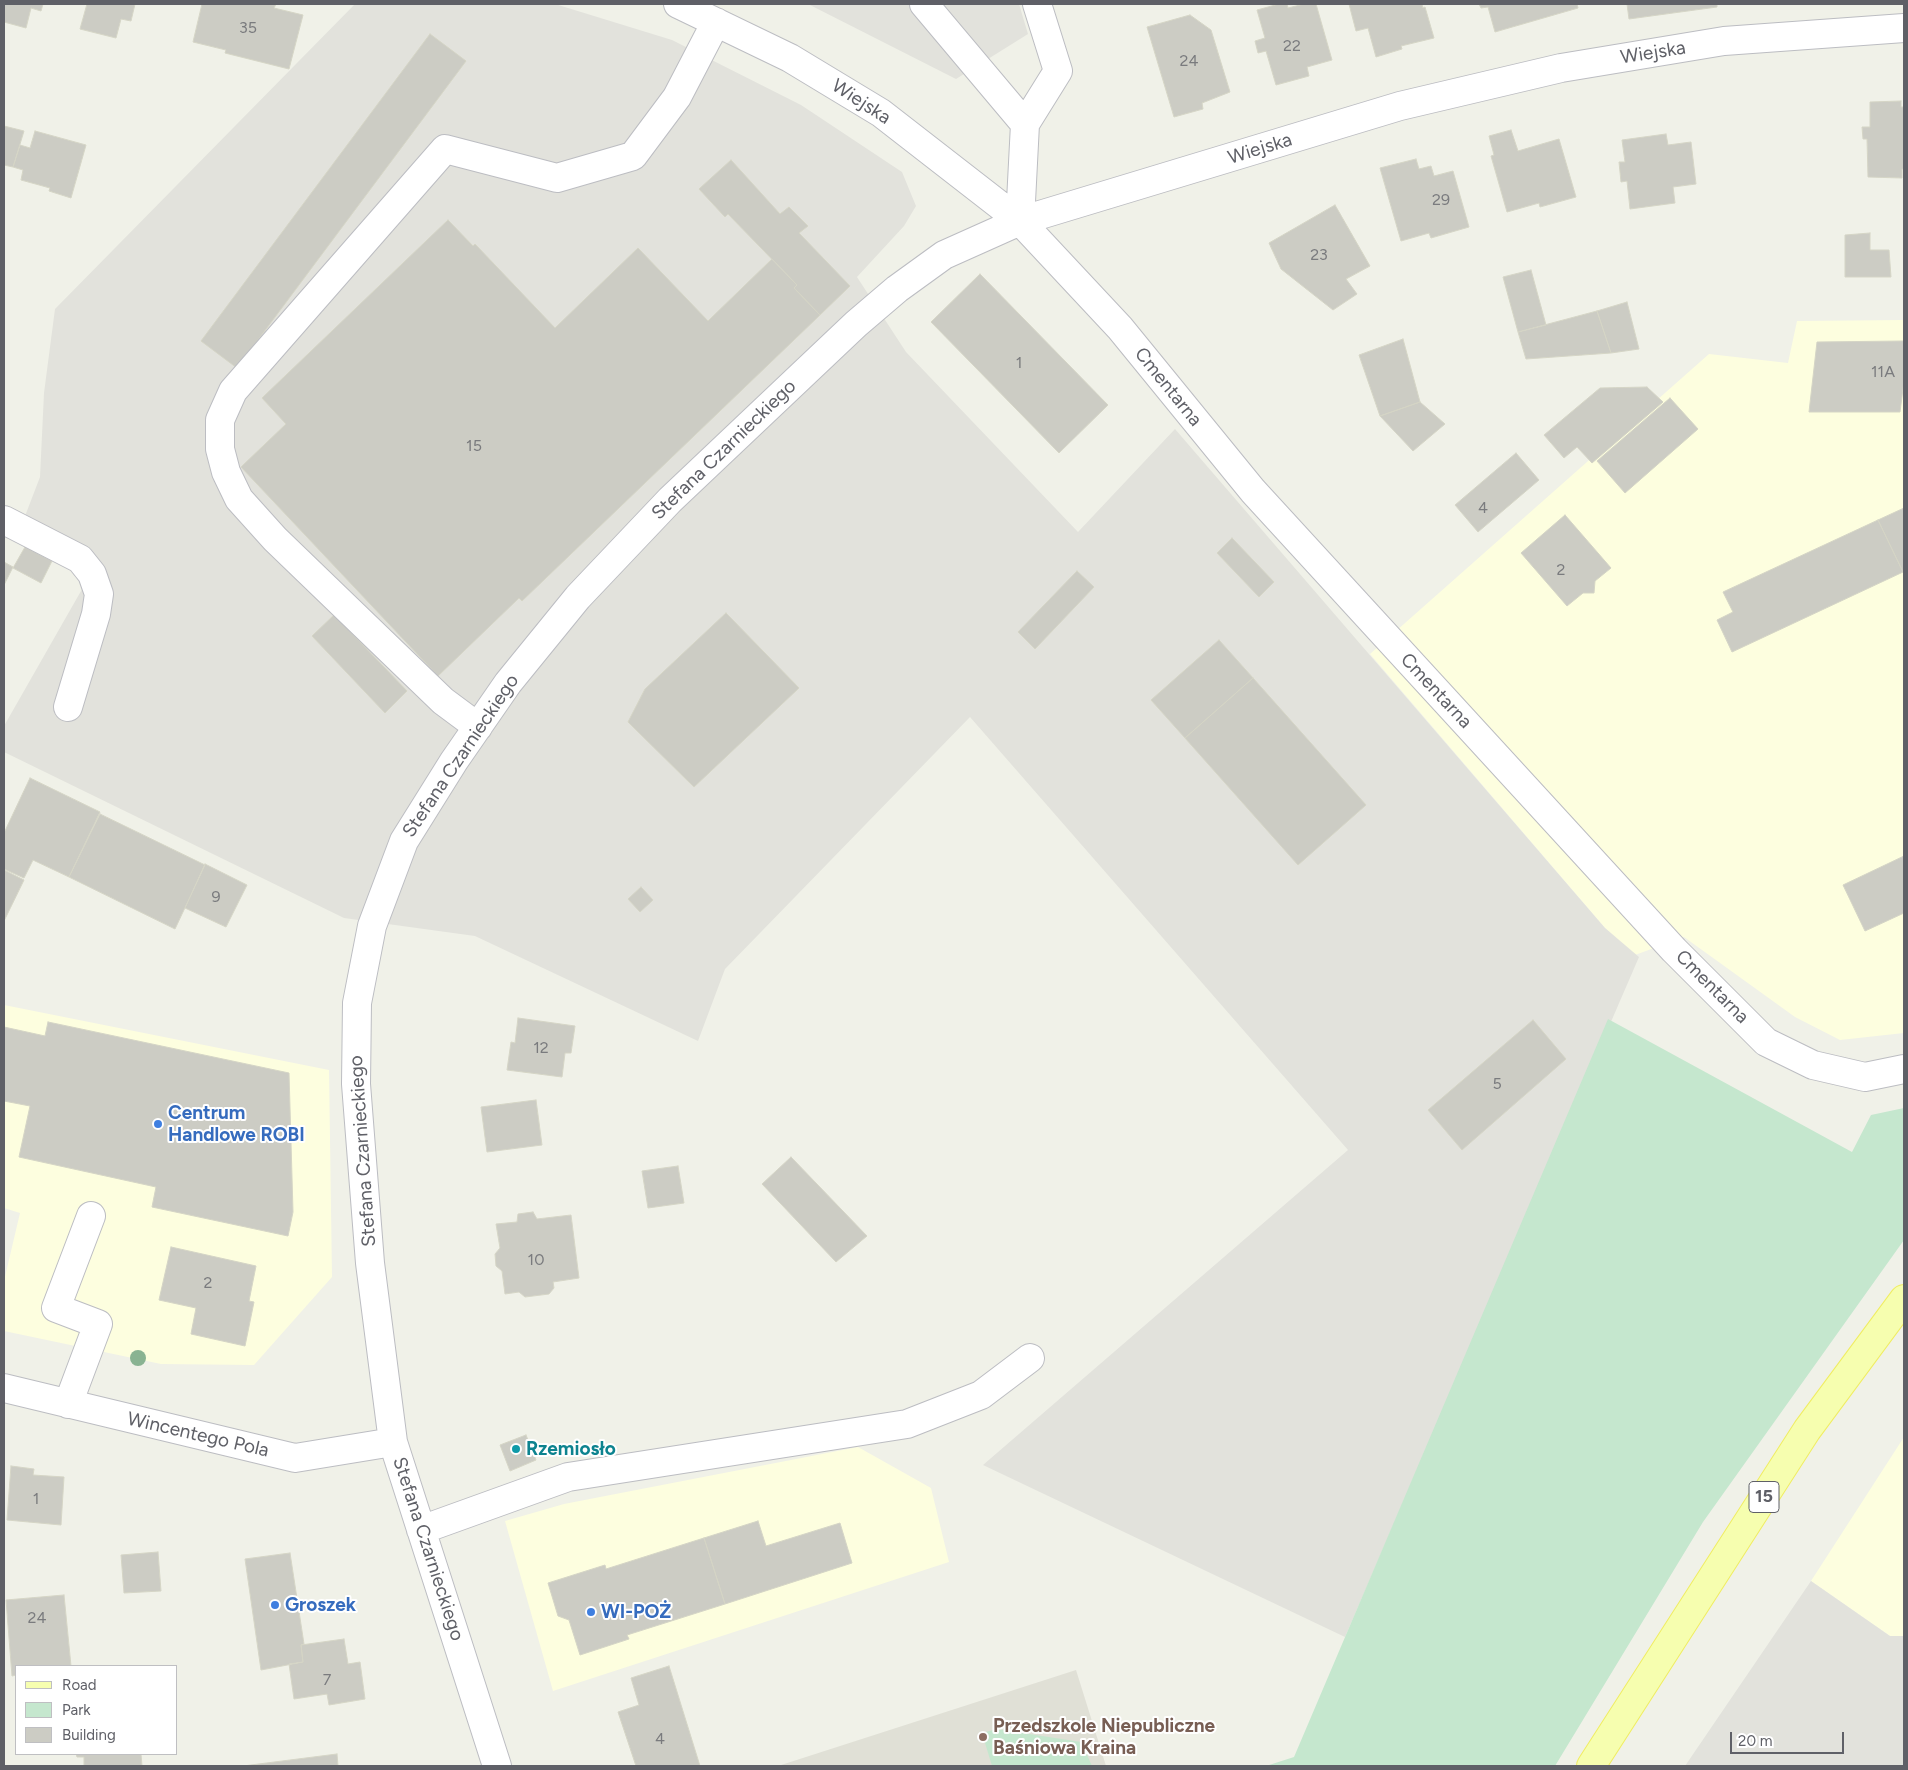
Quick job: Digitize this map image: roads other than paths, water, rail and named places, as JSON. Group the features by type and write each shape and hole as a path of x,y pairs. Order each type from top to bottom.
{"main road":[{"name":"15","path":"1591,1766 1807,1430 1904,1299"},
{"name":"15","path":"1606,1766 1634,1701"}],"street":[{"name":"Wiejska","path":"678,4 790,58 882,113 1020,221 1400,106 1561,68 1724,42 1904,28"},
{"path":"924,4 1025,124"},
{"path":"1020,221 1025,124 1058,71 1037,4"},
{"path":"478,727 443,701 275,539 239,498 220,450 220,420 233,391 445,149 557,178 633,156 678,97 716,22"},
{"name":"Stefana Czarnieckiego","path":"498,1766 393,1442 378,1335 360,1163 356,1084 357,1003 372,926 404,841 454,761 508,683 578,597 670,500 836,343 897,289 944,255 1020,221"},
{"name":"Cmentarna","path":"1020,221 1120,328 1253,491 1674,950 1766,1042 1813,1065 1865,1077 1904,1069"},
{"path":"4,520 80,559 92,574 99,594 96,614 68,707"},
{"path":"68,1404 98,1324 56,1308 91,1216"},
{"path":"422,1530 568,1477 906,1424 981,1395 1030,1358"},
{"name":"Wincentego Pola","path":"4,1388 295,1458 393,1442"}],"place":[{"name":"Centrum Handlowe ROBI","path":"158,1124"},
{"name":"Rzemiosło","path":"516,1449"},
{"name":"Groszek","path":"275,1605"},
{"name":"WI-POŻ","path":"591,1612"},
{"name":"Przedszkole Niepubliczne Baśniowa Kraina","path":"983,1737"}]}
